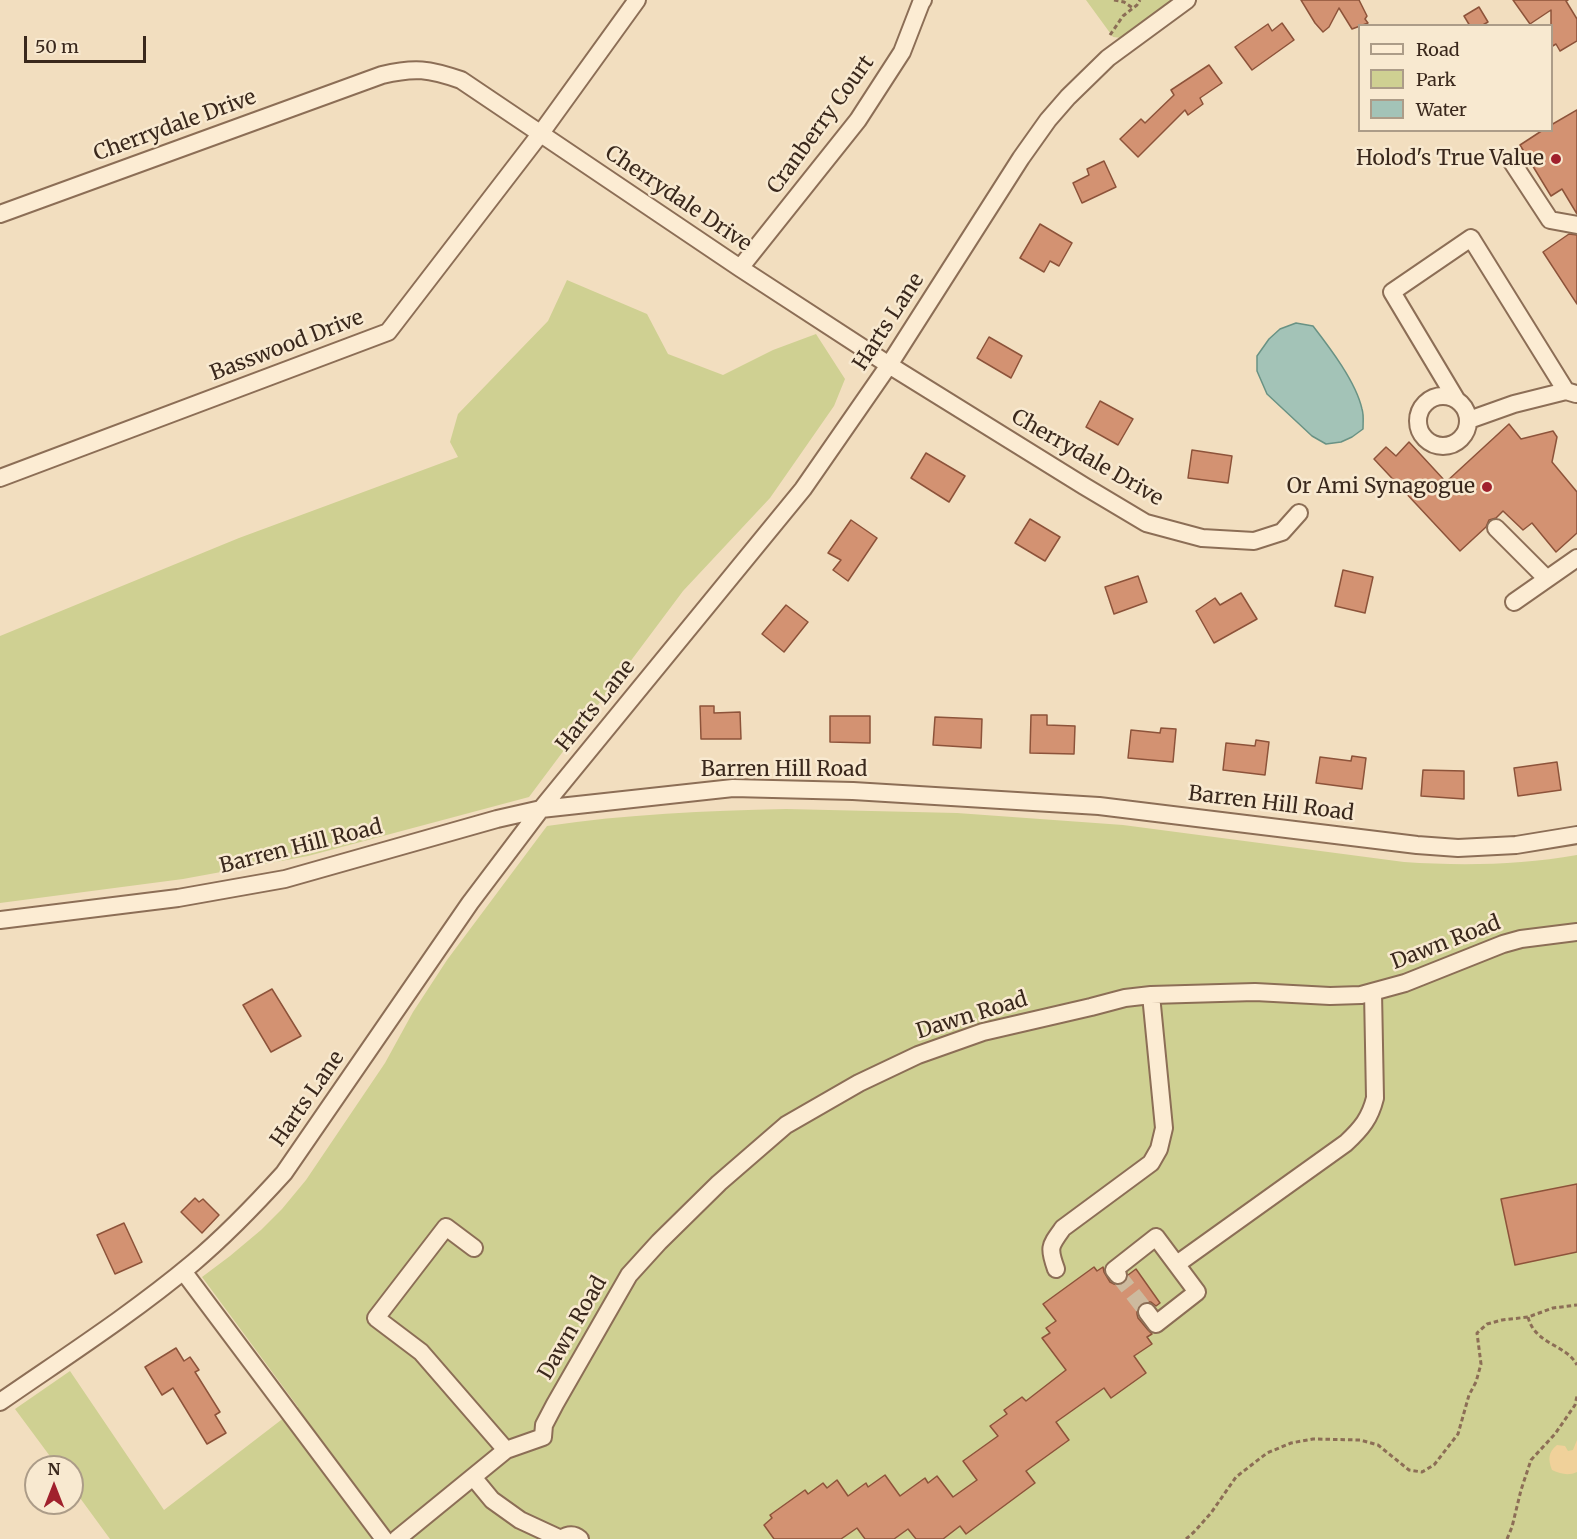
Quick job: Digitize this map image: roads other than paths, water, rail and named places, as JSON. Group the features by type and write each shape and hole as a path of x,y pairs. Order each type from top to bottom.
{"street":[{"name":"Basswood Drive","path":"0,478 388,332 541,133 638,0"},
{"name":"Cranberry Court","path":"740,268 858,120 902,52 923,0"},
{"name":"Harts Lane","path":"0,1402 117,1322 183,1271 247,1213 284,1173 470,903 541,809 803,489 890,365 1021,158 1048,120 1108,58 1187,0"},
{"name":"Cherrydale Drive","path":"0,214 382,75 401,70 436,71 461,80 740,268 890,365 1146,522 1202,538 1254,541 1282,532 1299,513"},
{"path":"1512,162 1550,220 1577,225"},
{"path":"1456,399 1443,395 1431,399 1421,408 1418,420 1421,433 1431,442 1443,446 1456,442 1465,433 1469,420 1465,408 1456,399 1392,292 1471,238 1572,392 1514,404 1469,420"},
{"path":"1496,528 1547,579"},
{"path":"1514,602 1577,558"},
{"name":"Barren Hill Road","path":"0,920 178,898 285,879 497,819 541,809 733,788 842,791 1099,806 1458,848 1516,845 1577,835"},
{"name":"Dawn Road","path":"506,1450 543,1437 544,1425 629,1275 659,1242 719,1183 786,1125 869,1078 918,1055 983,1032 1125,998 1255,992 1346,996 1373,992 1405,983 1521,939 1577,932"},
{"path":"1177,1264 1346,1143 1358,1132 1371,1113 1375,1098 1373,992"},
{"path":"1056,1269 1050,1254 1053,1242 1064,1228 1151,1163 1159,1149 1164,1128 1151,995"},
{"path":"397,1539 506,1450 421,1352 376,1318 446,1227 474,1248"},
{"path":"1118,1275 1114,1270 1156,1237 1197,1292 1156,1324 1147,1312"},
{"path":"183,1271 384,1539"},
{"path":"473,1477 492,1500 520,1520 561,1539 571,1535 580,1539"}],"water":[{"path":"1296,323 1313,326 1342,366 1359,399 1363,414 1363,429 1341,442 1326,444 1312,436 1267,394 1257,371 1257,356 1269,339 1280,329"}],"tunnel":[{"path":"1118,1275 1147,1312"}],"place":[{"name":"Holod's True Value","path":"1556,159"},
{"name":"Or Ami Synagogue","path":"1487,487"}]}
